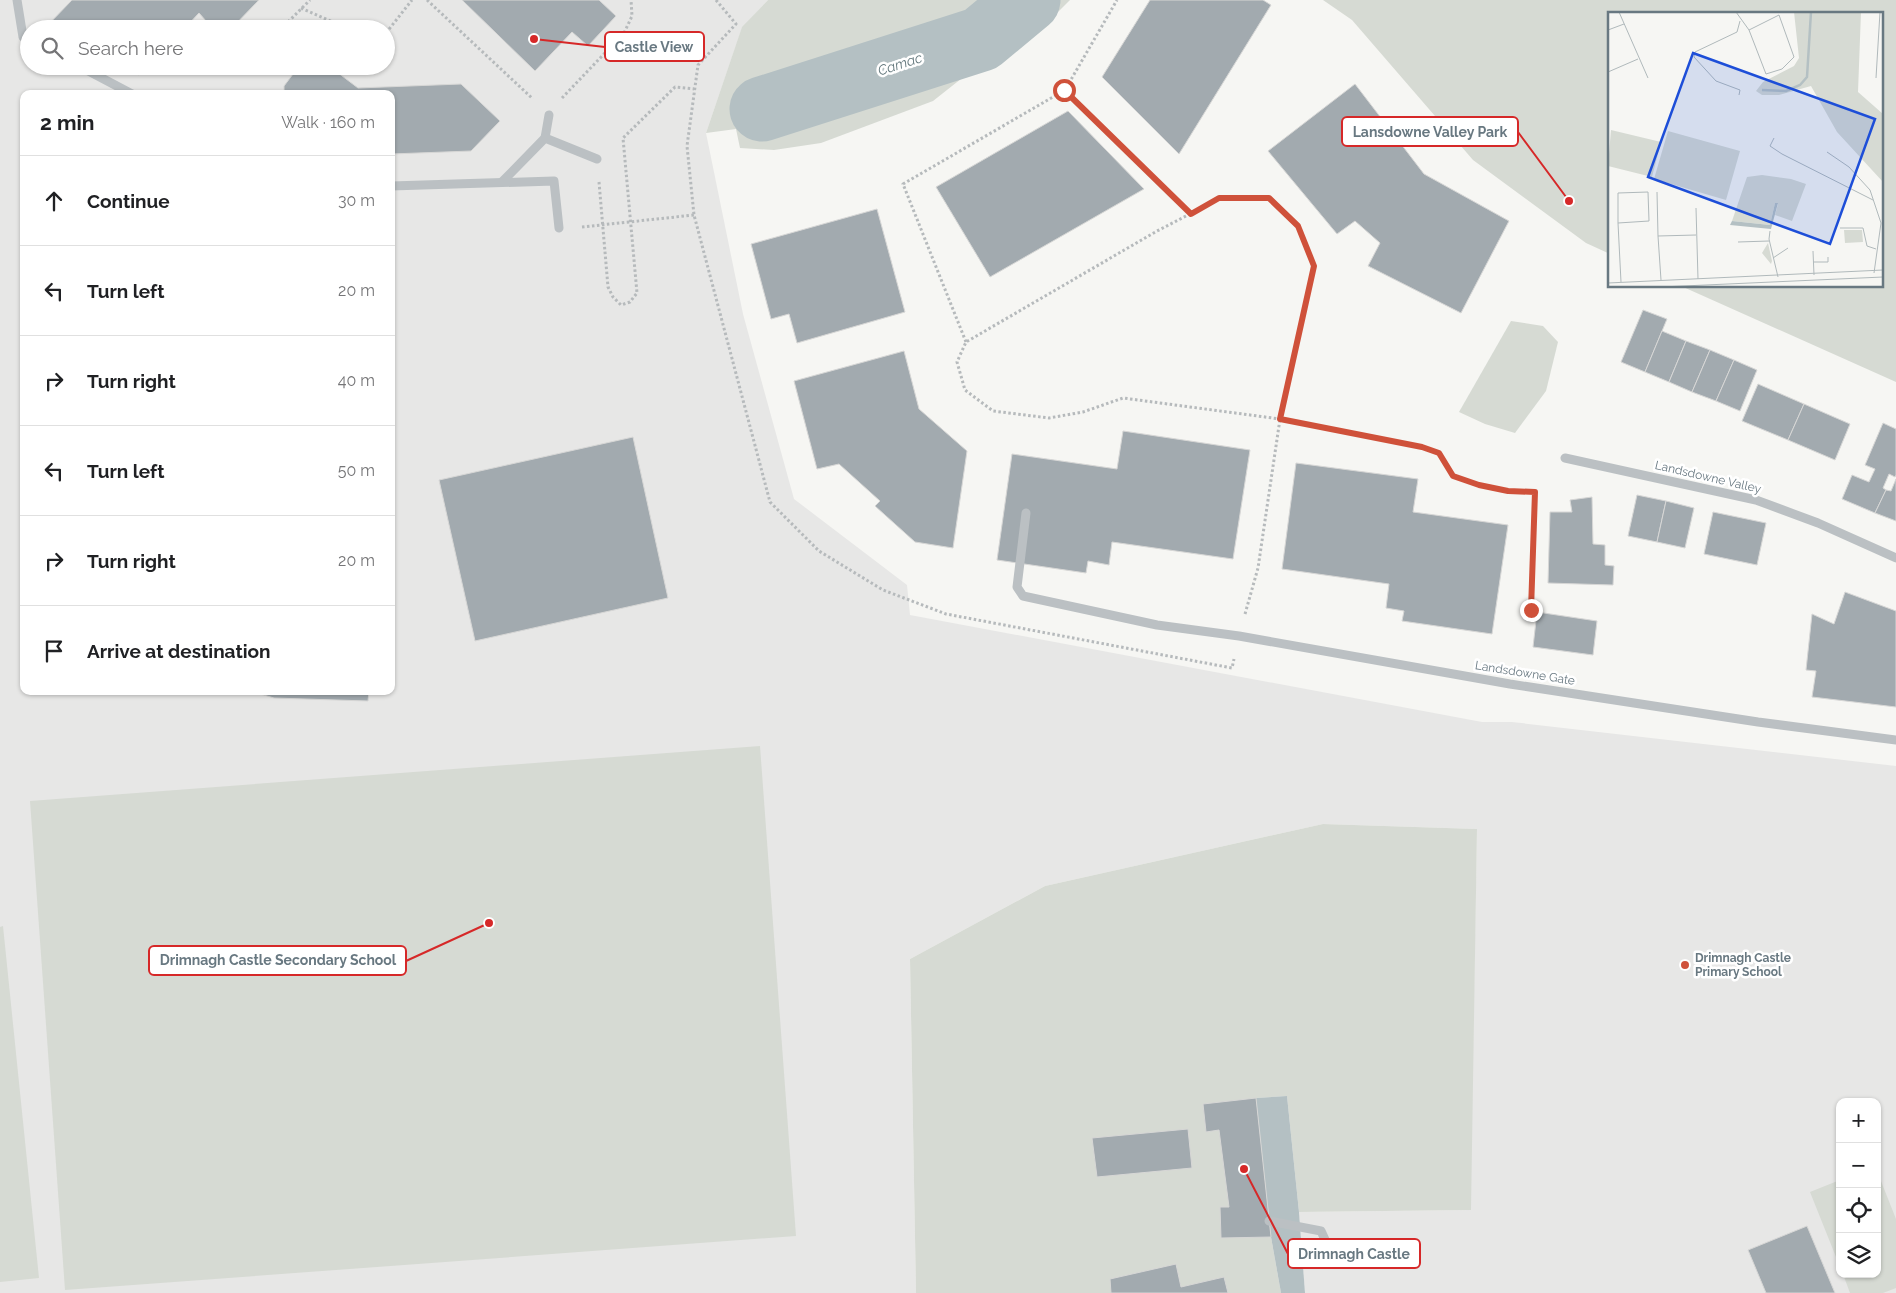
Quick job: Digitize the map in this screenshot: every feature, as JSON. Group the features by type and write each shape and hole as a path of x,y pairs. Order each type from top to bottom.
{"street":[{"path":"17,0 20,20"},
{"path":"96,75 124,90"},
{"path":"502,182 545,138 550,115"},
{"path":"545,138 597,159"},
{"path":"395,186 554,181 559,228"},
{"name":"Landsdowne Valley","path":"1565,458 1756,500 1818,523 1896,558"},
{"name":"Landsdowne Gate","path":"1026,513 1017,587 1024,596 1152,623 1239,636 1510,684 1758,722 1896,740"},
{"path":"1269,1221 1322,1231 1334,1257"}],"path":[{"path":"290,20 310,0"},
{"path":"395,22 412,0"},
{"path":"427,0 550,115 553,108 624,33 632,16 631,0"},
{"path":"716,0 736,24 698,65 687,146 694,216 770,502 819,552 883,590 946,614 1232,668"},
{"path":"966,342 903,184 1064,90 1117,0"},
{"path":"301,8 329,20"},
{"path":"597,159 608,287 613,297 621,305 630,302 637,293 623,138 675,87 694,89"},
{"path":"1064,90 1191,214"},
{"path":"1243,622 1258,568 1280,419 1314,266 1298,226 1269,198 1219,198 1157,231 966,342 957,362 965,390 993,411 1049,418 1083,412 1123,398 1280,419 1422,447 1439,453 1453,476 1479,485 1508,491 1535,492 1531,610"},
{"path":"559,228 694,216"}],"shaded area":[{"path":"0,0 768,0 742,28 706,133 743,314 794,499 907,585 910,615 1482,722 1512,722 1896,766 1896,1293 1305,1293 1299,1212 1470,1210 1477,829 1323,824 1045,886 910,959 916,1293 0,1293"},
{"path":"768,0 1070,0 1053,17 992,50 985,60 933,101 821,143 774,150 740,148 736,129 706,133 742,27"},
{"path":"1323,0 1896,0 1896,382 1685,288 1884,288 1884,12 1608,12 1608,253 1586,243 1473,160 1352,20"},
{"path":"1511,321 1543,326 1558,342 1546,391 1515,433 1485,424 1459,412"},
{"path":"760,746 796,1236 65,1290 30,801"},
{"path":"1323,824 1477,829 1471,1210 1299,1212 1287,1096 1256,1098 1271,1237 1281,1293 916,1293 910,959 1045,886"},
{"path":"3,926 39,1278 0,1282 0,927"},
{"path":"1287,1096 1305,1293 1281,1293 1271,1237 1256,1098"},
{"path":"1881,1181 1896,1219 1896,1288 1883,1293 1850,1293 1844,1278 1881,1278"},
{"path":"1836,1182 1836,1257 1810,1192"}],"building":[{"path":"72,0 259,0 240,20 205,20 199,13 192,20 53,20"},
{"path":"462,0 599,0 616,16 588,46 572,32 535,71"},
{"path":"1150,0 1263,0 1271,5 1179,154 1102,77"},
{"path":"292,75 341,75 358,88 461,84 500,121 471,151 395,154 395,90 284,90 284,86"},
{"path":"1355,84 1424,174 1509,221 1461,313 1368,266 1380,243 1355,221 1337,234 1268,151"},
{"path":"1068,111 1144,189 990,277 936,187"},
{"path":"877,209 905,312 797,343 789,314 771,319 751,244"},
{"path":"1643,310 1667,319 1645,372 1621,362"},
{"path":"1662,331 1686,341 1669,382 1645,372"},
{"path":"1686,341 1710,350 1692,392 1669,382"},
{"path":"1710,350 1734,360 1716,401 1692,392"},
{"path":"904,351 919,409 967,451 953,548 915,542 875,506 880,501 839,464 817,469 794,381"},
{"path":"1734,360 1757,370 1740,411 1716,401"},
{"path":"1758,384 1804,404 1788,440 1742,421"},
{"path":"1804,404 1850,424 1835,460 1788,440"},
{"path":"1883,423 1896,429 1896,475 1895,477 1889,474 1883,488 1886,490 1875,513 1842,499 1852,475 1869,482 1875,469 1865,465"},
{"path":"1123,431 1250,450 1233,559 1112,542 1109,565 1088,561 1086,573 997,560 1012,454 1117,469"},
{"path":"633,437 668,598 475,641 439,480"},
{"path":"1296,463 1418,479 1413,512 1508,525 1492,634 1402,621 1404,611 1386,608 1389,584 1282,569"},
{"path":"1896,479 1896,521 1875,513 1886,490 1891,491"},
{"path":"1637,495 1666,501 1657,542 1628,536"},
{"path":"1592,497 1593,544 1605,545 1605,565 1614,566 1613,585 1548,583 1550,512 1572,512 1570,500"},
{"path":"1666,501 1694,508 1685,548 1657,542"},
{"path":"1713,512 1766,523 1757,565 1704,554"},
{"path":"1845,592 1896,611 1896,707 1812,697 1816,671 1806,670 1812,614 1834,624"},
{"path":"1537,612 1597,621 1593,655 1533,647"},
{"path":"264,695 369,695 368,701 274,698"},
{"path":"1256,1098 1271,1237 1221,1238 1220,1207 1229,1207 1219,1130 1206,1132 1203,1104"},
{"path":"1188,1129 1192,1168 1097,1177 1092,1138"},
{"path":"1807,1226 1835,1293 1766,1293 1748,1250"},
{"path":"1176,1264 1181,1287 1224,1277 1228,1293 1111,1293 1110,1279"}],"waterway":[{"name":"Camac","path":"762,109 981,39 1028,0"}],"place":[{"name":"Castle View","path":"534,39"},
{"name":"Lansdowne Valley Park","path":"1569,201"},
{"name":"Drimnagh Castle Secondary School","path":"489,923"},
{"name":"Drimnagh Castle Primary School","path":"1685,965"},
{"name":"Drimnagh Castle","path":"1244,1169"}],"route":[{"path":"1064,90 1191,214 1219,198 1269,198 1298,226 1314,266 1280,419 1422,447 1439,453 1453,476 1479,485 1508,491 1535,492 1531,610"}]}
